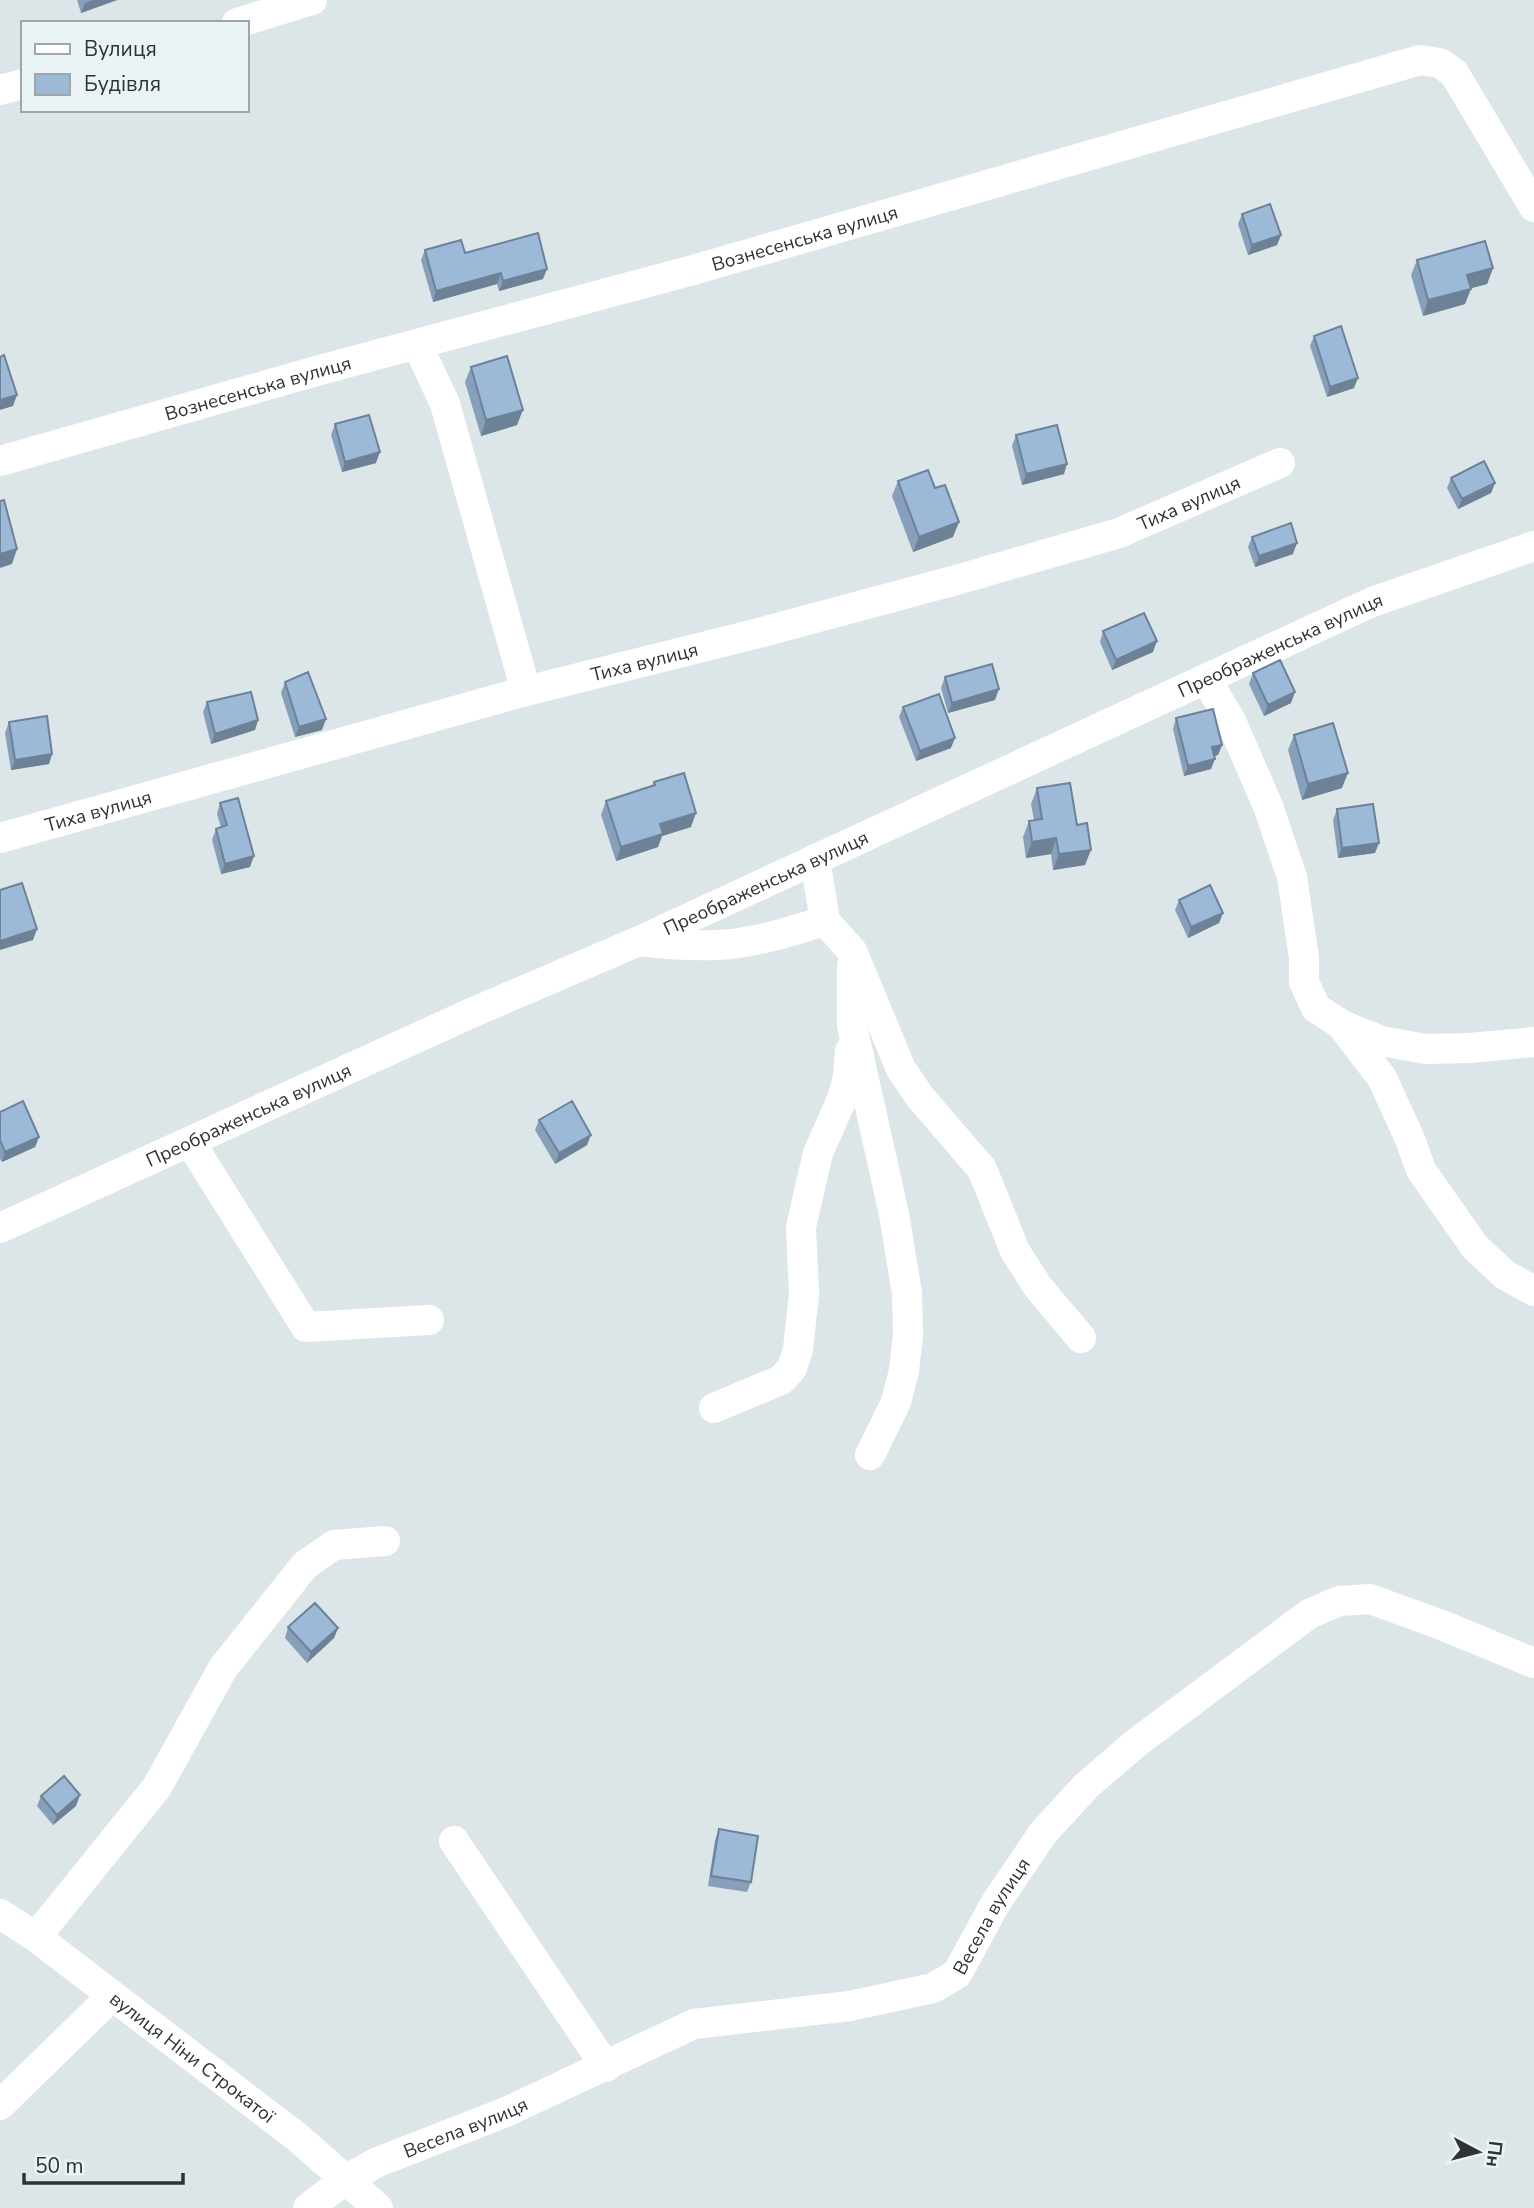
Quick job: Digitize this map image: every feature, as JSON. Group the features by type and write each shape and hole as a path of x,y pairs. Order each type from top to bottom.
{"street":[{"path":"244,21 312,0"},
{"name":"Вознесенська вулиця","path":"0,461 693,270 1420,60 1440,63 1454,73 1534,207"},
{"path":"0,90 21,85"},
{"path":"417,344 445,404 526,691"},
{"name":"Тиха вулиця","path":"0,838 526,691 819,617 1119,533 1280,463"},
{"name":"Преображенська вулиця","path":"0,1228 469,1014 639,941 1372,602 1534,546"},
{"path":"1206,680 1231,721 1268,806 1292,877 1304,958 1304,982 1316,1008 1342,1025 1381,1041 1426,1049 1534,1042"},
{"path":"815,859 825,921 852,951 901,1069 926,1104 982,1169 1015,1251 1038,1287 1081,1338"},
{"path":"639,941 719,945 750,941 825,921"},
{"path":"714,1408 781,1380 792,1368 799,1349 804,1294 801,1227 818,1153 845,1088 852,1026 852,951"},
{"path":"1342,1025 1382,1078 1421,1170 1475,1247 1505,1275 1534,1291"},
{"path":"852,1026 894,1214 907,1293 908,1335 904,1371 896,1402 870,1455"},
{"path":"190,1142 306,1327 429,1320"},
{"path":"36,1937 157,1787 223,1668 305,1565 334,1545 385,1541"},
{"name":"Весела вулиця","path":"308,2208 345,2180 377,2162 506,2112 694,2024 850,2006 933,1988 957,1974 995,1904 1043,1833 1086,1786 1136,1743 1309,1614 1339,1601 1370,1600 1439,1624 1534,1663"},
{"path":"454,1841 606,2067"},
{"name":"вулиця Ніни Строкатої","path":"0,1914 36,1937 297,2137 377,2208"},
{"path":"0,2105 112,1996"}],"building":[{"path":"1270,204 1281,235 1252,245 1242,214"},
{"path":"538,233 547,269 503,281 501,273 436,291 425,250 461,240 465,253"},
{"path":"1485,241 1493,268 1467,275 1471,289 1428,300 1417,260"},
{"path":"1341,326 1358,378 1330,387 1314,336"},
{"path":"4,355 17,395 0,400 0,357"},
{"path":"507,356 523,410 486,420 471,367"},
{"path":"369,415 380,452 345,462 335,424"},
{"path":"1057,425 1067,464 1026,474 1016,435"},
{"path":"1484,461 1495,483 1462,499 1451,478"},
{"path":"928,470 935,488 945,485 959,522 919,537 898,481"},
{"path":"4,500 17,549 0,554 0,501"},
{"path":"1291,523 1297,543 1259,556 1252,537"},
{"path":"1144,613 1157,641 1116,660 1103,631"},
{"path":"1280,660 1295,692 1268,705 1253,673"},
{"path":"992,664 999,689 952,703 945,677"},
{"path":"308,672 326,719 299,727 285,682"},
{"path":"251,692 258,720 215,734 207,702"},
{"path":"939,694 955,738 920,751 903,707"},
{"path":"1213,709 1222,745 1212,747 1215,759 1188,766 1176,718"},
{"path":"47,716 52,754 15,760 9,722"},
{"path":"1333,723 1348,773 1308,784 1294,735"},
{"path":"684,773 696,813 660,824 663,834 621,847 606,801"},
{"path":"1070,783 1077,825 1087,823 1091,850 1059,854 1056,838 1032,842 1029,821 1042,819 1037,788"},
{"path":"238,798 254,856 225,864 216,829 227,825 220,803"},
{"path":"1373,804 1379,843 1342,848 1337,809"},
{"path":"22,883 37,929 0,941 0,890"},
{"path":"1210,885 1223,913 1191,927 1179,900"},
{"path":"23,1101 39,1137 5,1152 0,1140 0,1112"},
{"path":"572,1101 591,1135 559,1153 539,1120"},
{"path":"315,1603 338,1628 311,1652 288,1627"},
{"path":"64,1776 80,1795 57,1815 41,1796"},
{"path":"719,1829 758,1836 751,1882 711,1876"}]}
